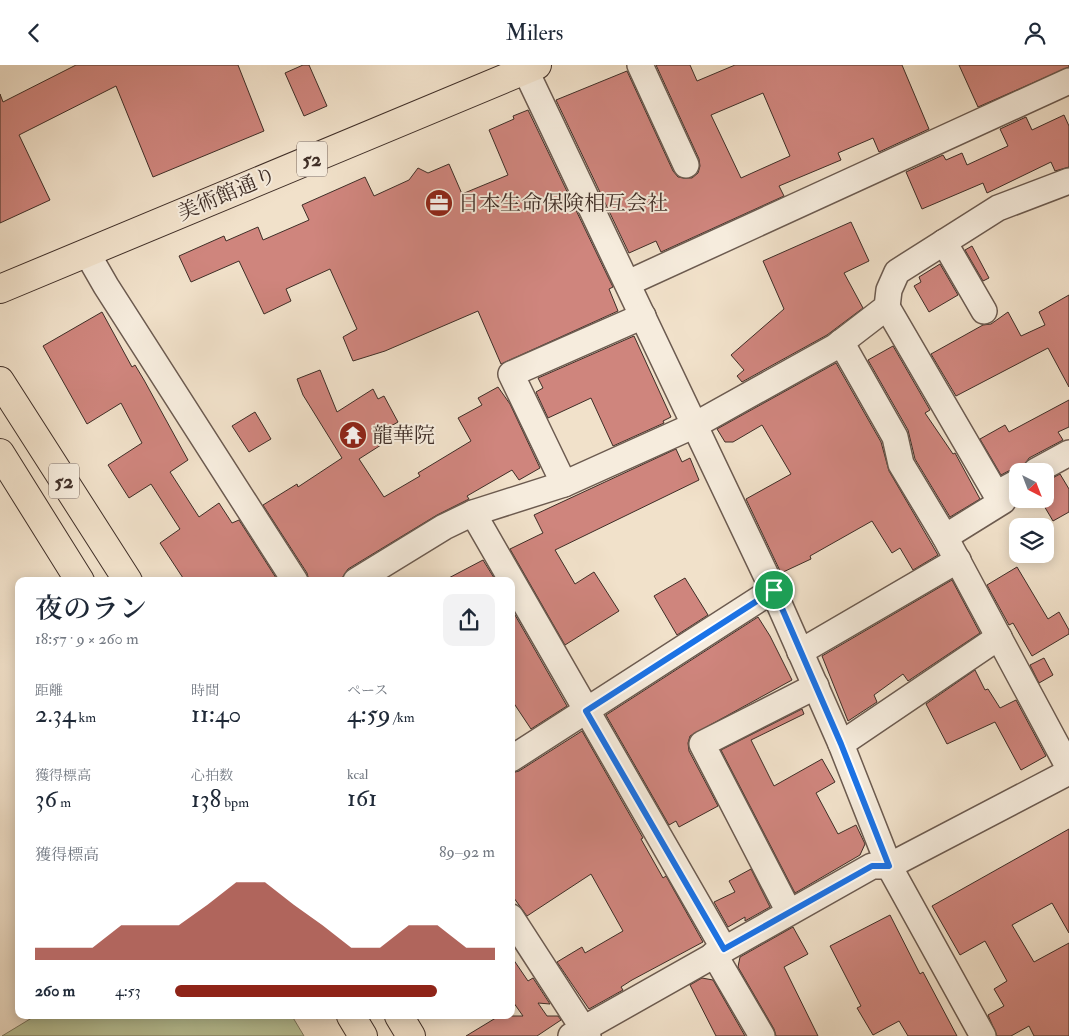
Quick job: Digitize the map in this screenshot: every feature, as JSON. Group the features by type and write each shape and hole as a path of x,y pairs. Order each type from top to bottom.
{"highway":[{"name":"美術館通り","path":"0,289 529,66"},
{"name":"52","path":"0,381 125,577"},
{"name":"52","path":"0,453 78,577"},
{"path":"353,1019 363,1036"},
{"path":"401,1019 411,1036"}],"street":[{"path":"640,65 686,165"},
{"path":"529,66 643,316 774,590 841,744 889,866 983,1036"},
{"path":"628,283 1069,81"},
{"path":"945,537 1003,501 1007,488 887,307 890,289 897,273 998,208 1066,188"},
{"path":"944,243 984,311"},
{"path":"87,253 292,577"},
{"path":"363,577 444,527 472,513 564,484 695,425 841,342 887,307"},
{"path":"564,484 511,374 643,316"},
{"path":"515,924 581,1034 719,951 872,866 889,866 1069,770 958,560 901,464 895,437 841,342"},
{"path":"1051,463 1069,453"},
{"path":"472,513 509,577"},
{"path":"800,652 958,560"},
{"path":"515,588 586,711 719,951 762,1036"},
{"path":"515,756 774,590"},
{"path":"841,744 999,637"},
{"path":"789,912 702,744 816,686"}],"green space":[{"path":"30,1019 294,1019 304,1036 2,1036"}],"building":[{"path":"76,65 238,65 264,131 153,177 116,86 19,135 50,200 0,223 0,94 3,102"},
{"path":"303,65 309,65 327,106 304,116 285,73"},
{"path":"656,65 690,65 697,81 735,65 902,65 929,129 879,152 873,138 838,153 841,160 779,186 784,196 661,252 656,241 629,253 556,100 627,71 673,171 678,177 692,178 698,173 699,159","holes":["763,93 790,156 741,178 711,115"]},
{"path":"959,65 1069,65 1069,67 978,107"},
{"path":"528,110 613,287 609,289 618,311 501,364 478,311 385,351 353,361 343,337 357,329 330,269 286,289 291,301 264,314 239,261 191,282 179,256 224,236 226,241 258,227 263,240 309,220 302,205 365,177 374,196 409,180 418,168 428,173 449,164 462,194 508,175 489,130 514,119 513,116"},
{"path":"1064,115 1069,126 1069,167 1055,171 1051,162 987,193 983,183 922,209 906,172 943,155 946,160 962,153 967,165 1008,146 1000,129 1026,117 1032,130"},
{"path":"851,222 869,261 844,273 863,308 827,335 742,382 737,376 744,370 731,355 784,309 763,261"},
{"path":"972,246 989,278 983,281 965,250"},
{"path":"940,264 958,295 929,312 914,286 921,282 919,277"},
{"path":"1069,295 1069,387 1048,348 956,396 931,354 983,325 991,324 1008,312 1021,336 1045,325 1039,312"},
{"path":"102,312 132,367 135,365 144,380 188,460 170,472 199,517 219,503 232,523 239,520 275,577 182,577 160,543 180,529 151,484 129,498 108,465 142,443 121,403 87,424 43,346"},
{"path":"634,336 671,417 663,421 664,423 613,446 591,398 548,418 536,392 543,388 538,378"},
{"path":"893,346 930,410 925,413 953,454 955,453 980,499 950,517 915,459 908,430 868,360"},
{"path":"836,363 881,442 889,471 938,555 913,570 900,548 892,553 872,521 810,556 811,559 781,573 746,499 791,474 762,425 733,442 725,442 717,429"},
{"path":"320,370 337,412 373,389 378,399 384,396 398,422 391,426 394,430 378,439 381,445 359,459 384,497 420,476 418,473 471,441 458,418 482,405 478,398 498,387 510,404 540,468 519,480 512,470 467,496 469,499 437,515 348,569 343,577 308,577 263,505 297,484 298,487 342,458 303,395 297,379"},
{"path":"1069,400 1069,427 1058,432 1063,440 1029,458 1026,463 1009,463 1009,471 1001,475 980,439 1005,425 1009,432"},
{"path":"255,412 271,439 249,452 232,426"},
{"path":"676,449 682,462 690,458 699,480 555,550 575,584 594,572 619,611 565,645 510,549 543,533 534,515"},
{"path":"1060,474 1069,489 1069,512 1054,520 1045,508 1054,508 1054,477"},
{"path":"483,560 494,577 451,577"},
{"path":"1017,567 1048,619 1059,612 1069,630 1069,634 1032,656 1013,623 1009,625 987,585"},
{"path":"685,578 708,615 677,635 654,596"},
{"path":"952,580 980,633 908,681 903,674 874,695 877,702 848,721 822,656"},
{"path":"515,615 567,706 531,729 515,705"},
{"path":"758,617 770,636 792,680 690,736 688,743 689,751 718,806 679,827 676,821 669,825 606,715"},
{"path":"1044,658 1053,675 1039,683 1030,665"},
{"path":"975,670 985,690 988,689 1000,708 1016,700 1046,756 1021,770 995,722 947,744 926,704"},
{"path":"802,709 804,714 751,740 774,786 822,759 835,782 816,793 838,834 856,825 865,844 860,855 795,893 721,750"},
{"path":"582,731 643,838 641,839 663,878 666,876 703,942 632,980 621,987 623,990 589,1009 557,962 582,947 585,953 623,931 591,874 527,916 515,900 515,772"},
{"path":"1069,829 1069,933 1052,903 1012,925 1034,962 1069,943 1069,1036 1034,1036 1029,1026 1011,1036 997,1036 988,1015 1004,1006 994,989 1007,981 985,941 960,955 932,906"},
{"path":"751,869 770,907 745,921 745,917 728,927 714,902 735,892 729,881"},
{"path":"890,915 920,974 923,972 957,1036 908,1036 899,1021 873,1035 857,1008 861,1006 830,946"},
{"path":"793,927 808,954 784,967 818,1036 776,1036 774,1029 738,967 740,957"},
{"path":"515,962 528,981 533,978 550,1004 538,1003 547,1016 558,1016 561,1020 537,1036 466,1036 494,1019 515,1019 515,1016 523,1016 515,1005"},
{"path":"702,978 713,980 745,1036 716,1036 690,985"}],"place":[{"name":"日本生命保険相互会社","path":"439,203"},
{"name":"龍華院","path":"353,435"}],"route":[{"path":"774,590 841,744 889,866 872,866 724,949 586,711 774,590"}]}
